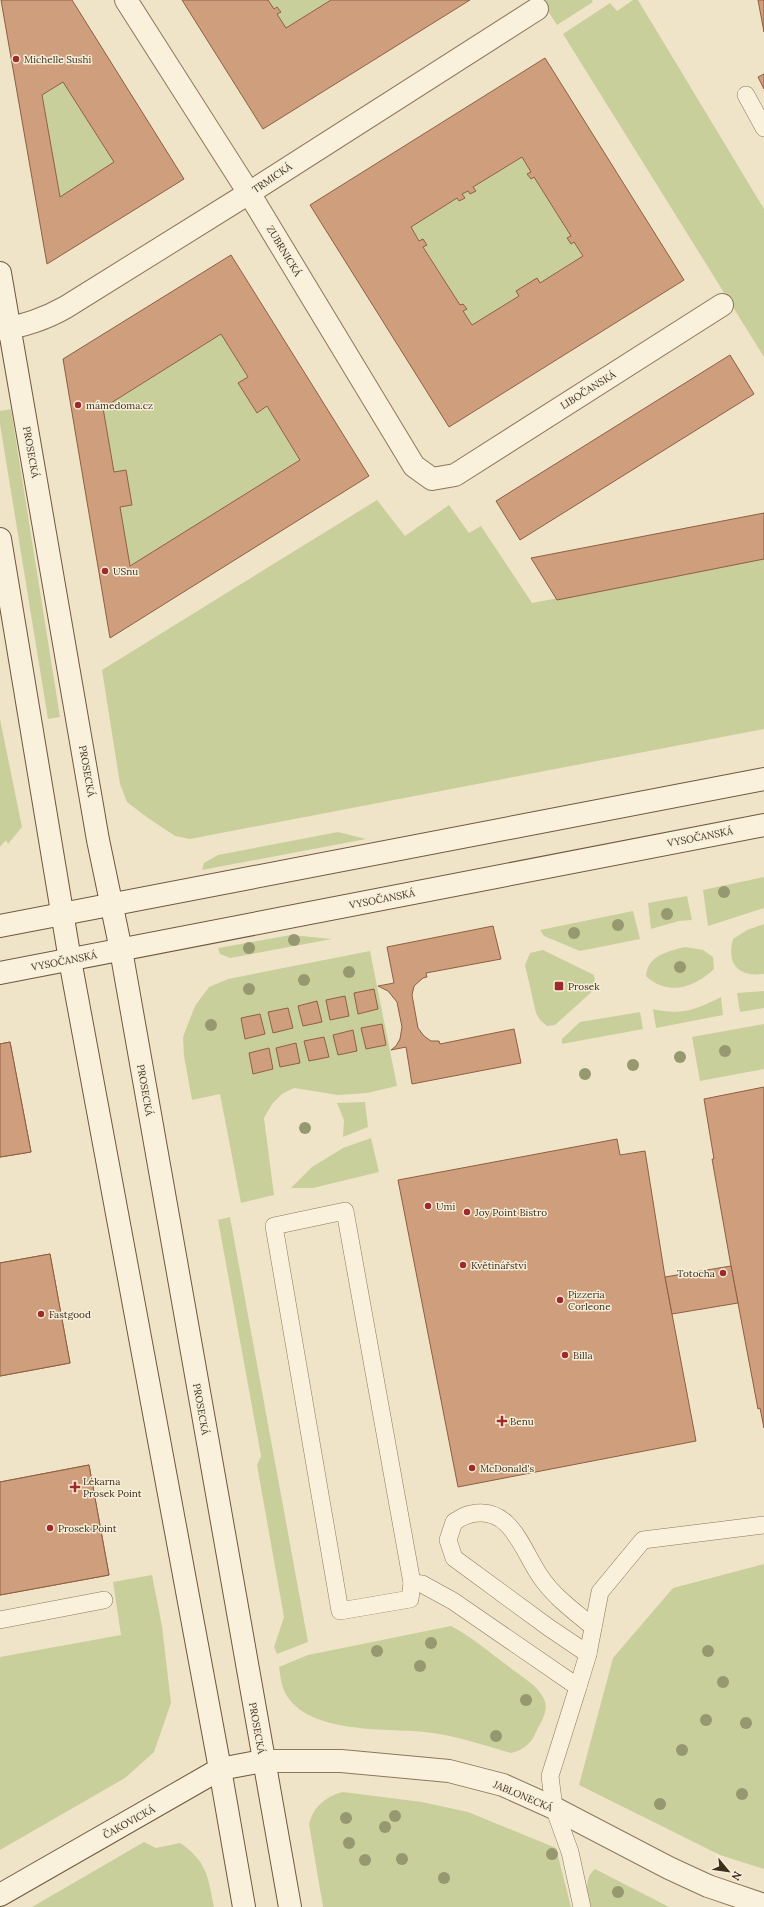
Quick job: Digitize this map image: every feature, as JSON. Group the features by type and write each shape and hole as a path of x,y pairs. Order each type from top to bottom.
{"main road":[{"name":"ZUBRNICKÁ","path":"126,0 249,193 414,466 432,479 455,475"},
{"name":"TRMICKÁ","path":"5,329 54,314 66,307 249,193 536,9"},
{"name":"PROSECKÁ","path":"0,273 5,329 111,904 121,950 262,1760 290,1907"},
{"name":"LIBOČANSKÁ","path":"455,475 722,305"},
{"path":"0,539 3,580 63,913 70,960 220,1769 244,1907"},
{"path":"0,926 764,779"},
{"name":"VYSOČANSKÁ","path":"0,973 764,825"},
{"name":"ČAKOVICKÁ","path":"0,1894 220,1769 262,1760"},
{"name":"JABLONECKÁ","path":"262,1760 341,1761 449,1771 503,1785 554,1808 668,1868 715,1889 764,1905"}],"lane":[{"path":"746,95 764,128"},
{"path":"345,1211 412,1583 410,1599 340,1611 274,1226 345,1211"},
{"path":"588,1654 548,1627 454,1558 448,1540 454,1522 470,1514 492,1513 511,1527 540,1577 561,1601 593,1627"},
{"path":"582,1907 570,1852 554,1808 550,1776 588,1654 600,1592 643,1540 764,1525"},
{"path":"412,1583 422,1584 453,1601 578,1687"},
{"path":"0,1620 104,1600"}],"green space":[{"path":"268,0 331,0 286,28 277,14 280,12 277,7 274,9"},
{"path":"541,0 592,0 593,2 557,25"},
{"path":"633,0 638,0 764,209 764,357 563,34 610,3 617,11"},
{"path":"63,82 114,162 60,197 42,95"},
{"path":"522,157 531,172 527,174 531,179 534,177 571,236 567,239 571,244 574,242 583,256 472,325 463,311 467,309 463,304 460,305 411,227 457,198 459,201 465,198 462,194 468,191 470,194 476,191 473,187"},
{"path":"221,334 248,377 238,384 257,413 267,406 300,460 130,566 120,507 132,505 126,470 114,472 103,408"},
{"path":"11,409 60,717 48,719 0,424 0,411"},
{"path":"377,500 405,536 449,505 469,533 481,526 532,603 764,559 764,729 190,839 175,836 127,802 120,784 102,670"},
{"path":"0,719 22,827 8,844 6,840 0,847"},
{"path":"338,832 366,839 202,870 204,863 218,855"},
{"path":"764,877 764,908 708,926 703,890"},
{"path":"687,896 692,920 679,921 651,929 648,903"},
{"path":"633,911 640,939 580,951 544,936 540,930"},
{"path":"764,924 764,974 741,971 736,967 731,956 733,939 747,930"},
{"path":"291,935 332,939 230,958 220,954 218,948"},
{"path":"685,947 703,950 713,957 714,969 690,985 672,988 654,982 646,976 647,969 654,959 672,950"},
{"path":"543,950 594,975 596,988 555,1025 547,1026 540,1020 536,1013 525,965 530,953"},
{"path":"370,951 397,1086 367,1093 338,1095 294,1088 282,1094 272,1104 264,1118 274,1195 241,1203 220,1094 192,1100 184,1056 183,1037 195,1006 209,987 228,979","holes":["374,989 378,1009 358,1014","345,996 349,1016 330,1020 326,1000","317,1002 322,1022 303,1026 299,1006","288,1008 292,1028 273,1033 268,1013","260,1014 265,1034 245,1039 241,1019","382,1024 386,1045 366,1049 361,1029","353,1030 357,1051 338,1055 333,1035","324,1037 328,1057 309,1061 305,1042","296,1043 300,1062 280,1067 276,1048","269,1048 273,1069 254,1074 249,1053"]},
{"path":"764,991 764,1008 740,1012 737,993"},
{"path":"721,997 723,1015 656,1028 653,1009 672,1012 688,1010 704,1005"},
{"path":"640,1012 643,1029 562,1044 562,1039 580,1022"},
{"path":"764,1024 764,1069 700,1081 692,1037"},
{"path":"365,1102 368,1127 343,1137 344,1120 337,1103"},
{"path":"371,1138 379,1172 313,1188 291,1188 312,1167 343,1148"},
{"path":"230,1217 308,1642 277,1654 274,1647 284,1617 257,1465 261,1456 218,1220"},
{"path":"764,1564 764,1869 720,1855 579,1785 613,1658 673,1588"},
{"path":"152,1575 162,1626 171,1703 154,1752 125,1778 0,1850 0,1657 121,1635 113,1582"},
{"path":"451,1626 473,1640 528,1681 537,1689 544,1699 546,1707 541,1723 533,1739 524,1748 511,1753 436,1733 367,1729 325,1722 307,1714 293,1703 283,1688 279,1667 308,1655"},
{"path":"343,1792 422,1802 468,1812 556,1848 571,1907 323,1907 309,1824 314,1812 321,1803 331,1796"},
{"path":"144,1842 156,1848 180,1843 196,1856 208,1878 214,1907 32,1907"},
{"path":"595,1869 669,1907 591,1907 587,1892 587,1882 591,1873"}],"building":[{"path":"1,0 72,0 184,179 47,264","holes":["63,82 114,162 60,197 42,95"]},
{"path":"182,0 268,0 274,9 277,7 281,12 277,14 286,28 331,0 470,0 263,129"},
{"path":"758,0 764,0 764,32"},
{"path":"545,58 684,280 449,427 310,205","holes":["522,157 531,172 527,174 531,179 534,177 571,236 567,238 571,244 574,242 583,256 540,283 537,278 516,291 519,296 472,325 463,311 467,309 463,304 460,305 423,247 427,245 423,239 419,241 411,227 457,198 459,201 465,198 462,194 468,191 470,194 476,191 473,187"]},
{"path":"764,74 764,89 758,77"},
{"path":"231,255 369,476 110,638 63,359","holes":["221,334 248,377 238,383 257,413 267,406 300,460 130,566 120,507 132,505 126,470 114,472 103,408"]},
{"path":"730,355 754,394 520,540 496,501"},
{"path":"764,513 764,559 557,600 531,558"},
{"path":"493,926 501,959 426,973 427,977 423,978 414,986 412,995 418,1028 424,1036 431,1041 439,1041 440,1044 514,1029 521,1063 412,1084 406,1047 391,1050 396,1046 400,1039 402,1027 397,1002 388,991 378,986 394,983 387,947"},
{"path":"374,989 378,1009 358,1014 354,993"},
{"path":"345,996 349,1016 330,1020 326,1000"},
{"path":"317,1001 322,1022 303,1026 298,1006"},
{"path":"288,1008 293,1028 273,1033 268,1012"},
{"path":"260,1014 265,1034 245,1039 241,1018"},
{"path":"382,1024 386,1045 366,1049 361,1028"},
{"path":"353,1030 357,1051 338,1055 333,1035"},
{"path":"324,1037 329,1057 309,1061 304,1041"},
{"path":"10,1042 31,1152 0,1157 0,1044"},
{"path":"10,1042 31,1152 0,1157 0,1044"},
{"path":"296,1043 300,1063 280,1067 276,1048"},
{"path":"269,1048 273,1069 253,1074 249,1053"},
{"path":"764,1087 764,1428 760,1408 758,1409 731,1266 712,1159 714,1159 704,1099"},
{"path":"617,1139 620,1155 645,1151 665,1277 696,1441 458,1487 398,1180"},
{"path":"50,1254 70,1363 0,1376 0,1263"},
{"path":"50,1254 70,1363 0,1376 0,1263"},
{"path":"731,1266 738,1303 672,1314 665,1277"},
{"name":"Prosek Point","path":"89,1465 109,1575 0,1595 0,1482"},
{"name":"Prosek Point","path":"89,1465 109,1575 0,1595 0,1482"}],"place":[{"name":"Michelle Sushi","path":"16,59"},
{"name":"mámedoma.cz","path":"78,405"},
{"name":"USnu","path":"105,571"},
{"name":"Prosek","path":"559,986"},
{"name":"Umi","path":"428,1206"},
{"name":"Joy Point Bistro","path":"467,1212"},
{"name":"Květinářství","path":"463,1265"},
{"name":"Totocha","path":"723,1273"},
{"name":"Pizzeria Corleone","path":"560,1300"},
{"name":"Fastgood","path":"41,1314"},
{"name":"Billa","path":"565,1355"},
{"name":"Benu","path":"502,1421"},
{"name":"McDonald's","path":"472,1468"},
{"name":"Lékarna Prosek Point","path":"75,1487"},
{"name":"Prosek Point","path":"50,1528"}]}
